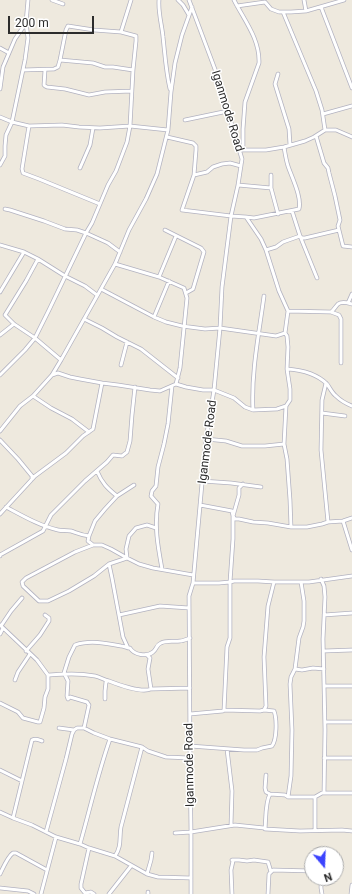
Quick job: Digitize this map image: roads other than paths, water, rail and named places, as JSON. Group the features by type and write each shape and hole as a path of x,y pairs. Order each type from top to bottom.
{"street":[{"path":"0,165 5,156 6,135 12,122 23,70 28,38 26,23 28,0"},
{"path":"52,0 63,4"},
{"path":"121,32 132,0"},
{"path":"158,0 167,77 171,92"},
{"path":"178,0 184,5 189,15"},
{"name":"Iganmode Road","path":"189,0 216,72 241,150 242,159 231,216 222,287 214,390 206,439 193,575 189,596 191,894"},
{"path":"234,0 250,28 256,42 259,56 259,63 245,102 241,150 266,150 284,147 305,141 325,130 336,130 352,138"},
{"path":"304,0 306,11"},
{"path":"237,6 264,1 271,9 279,12 306,11 343,0"},
{"path":"0,431 20,406 34,396 52,374 61,360 115,264 129,230 146,199 157,174 167,137 175,63 182,35 192,7"},
{"path":"321,7 352,88"},
{"path":"283,12 316,90 323,114 325,130"},
{"path":"0,87 3,67 15,39 26,23"},
{"path":"0,375 25,350 34,338 92,223 125,150 130,126 133,70 137,38 136,36 121,32 68,26 58,67 45,70 23,70"},
{"path":"0,48 9,53"},
{"path":"60,60 133,70"},
{"path":"45,70 44,85 47,87 65,89 89,95 105,92 132,92"},
{"path":"278,74 275,84 289,129 290,145"},
{"path":"323,114 352,106"},
{"path":"185,120 228,111"},
{"path":"0,117 12,122 29,126 62,125 93,128 130,126 168,130"},
{"path":"29,126 22,169 23,173 100,204"},
{"path":"80,168 90,145 93,128"},
{"path":"316,136 324,163 328,168 338,208 340,220 338,226 343,246 352,247"},
{"path":"167,137 193,143 196,146 194,175 182,210 254,218 299,209 300,206 296,188 288,166 284,147"},
{"path":"194,175 207,172 213,167 222,164 230,163 241,166"},
{"path":"271,175 271,188 278,214"},
{"path":"238,185 271,188"},
{"path":"5,209 38,219 65,230 77,230 86,233 108,242 120,252"},
{"path":"292,211 300,236 317,278"},
{"path":"246,217 261,239 266,250 279,291 288,311 285,332 288,347 287,369 290,400 286,406 284,444 287,459 291,527"},
{"path":"164,230 201,248 204,252 192,289 186,293"},
{"path":"266,250 300,236 305,238 339,230"},
{"path":"159,277 176,236"},
{"path":"0,245 24,252 38,259 65,276 85,286 97,295"},
{"path":"0,292 24,252"},
{"path":"38,259 5,316 61,360"},
{"path":"115,264 159,277 191,291"},
{"path":"154,317 169,281"},
{"path":"176,384 180,368 184,326 186,293 184,288"},
{"path":"101,289 166,322 205,329 220,328 276,336 285,332"},
{"path":"331,312 338,304 350,303 352,294"},
{"path":"253,410 254,367 264,296"},
{"path":"288,311 331,312 339,314 341,318 341,363"},
{"path":"84,319 141,349 178,378"},
{"path":"0,335 14,324"},
{"path":"121,365 127,342"},
{"path":"287,369 298,369 315,375 326,383 336,396 352,406"},
{"path":"52,374 58,373 70,377 102,383 160,391 176,384 203,390 214,390 234,398 245,407 253,410 277,409 286,406"},
{"path":"0,514 32,479 60,458 83,436 93,429 102,383"},
{"path":"326,383 322,400 321,450 328,522"},
{"path":"162,569 156,528 158,504 151,496 152,491 156,486 158,467 168,424 172,386"},
{"path":"0,556 43,531 51,516 107,462 112,455 122,456 128,451 135,387"},
{"path":"34,396 51,408 72,419 89,432"},
{"path":"322,413 345,416"},
{"path":"206,439 226,441 242,446 284,444"},
{"path":"0,440 32,476 32,479"},
{"path":"97,471 101,480 108,489 117,496"},
{"path":"202,481 261,487"},
{"path":"224,710 227,647 230,638 230,582 233,516 239,495 239,488 243,484"},
{"path":"93,545 88,541 95,521 117,496 134,485"},
{"path":"200,506 232,511 235,519 291,527 307,527 352,518"},
{"path":"6,508 29,520 45,526 60,531 70,531 82,536 89,536"},
{"path":"343,521 352,550"},
{"path":"127,558 126,549 129,536 136,528 148,525 156,528"},
{"path":"127,558 109,564 94,576 69,591 48,600 39,601 23,586 22,582 26,578 75,552 93,545 102,545 139,564 193,575"},
{"path":"109,564 123,637 128,648"},
{"path":"192,583 258,580 274,582 309,582 352,576"},
{"path":"321,580 324,586 325,597 324,793"},
{"path":"264,710 266,702 264,657 268,606 274,582"},
{"path":"288,796 291,776 292,730 290,684 299,638 304,627 304,600 301,582"},
{"path":"0,634 1,627 11,611 22,598"},
{"path":"119,615 160,606 189,608"},
{"path":"324,614 352,613"},
{"path":"26,651 49,621 45,615"},
{"path":"0,703 18,712 23,718 40,722 48,689 48,675 36,660 1,627"},
{"path":"84,728 89,705 87,702 70,697 68,699 68,682 64,673 69,657 76,644 96,642 130,648 132,651 147,655 154,652 157,646 163,642 180,641 190,638"},
{"path":"324,651 352,650"},
{"path":"15,680 18,672 30,654"},
{"path":"147,655 150,658 148,669 151,689"},
{"path":"294,669 324,669"},
{"path":"48,675 64,673 97,676 108,681 142,691 151,689 190,688"},
{"path":"105,699 106,682 108,681"},
{"path":"324,686 352,686"},
{"path":"190,714 224,710 264,710 274,711 275,716 275,740 272,746 257,750 190,746"},
{"path":"325,722 352,722"},
{"path":"59,728 74,730 77,728 84,728 110,739 142,747 148,751 166,757 190,758"},
{"path":"46,832 74,730"},
{"path":"13,818 32,740 38,739 42,741"},
{"path":"80,844 102,760 110,739"},
{"path":"115,856 120,847 121,827 142,747"},
{"path":"227,749 232,791 231,825"},
{"path":"324,758 352,758"},
{"path":"0,770 22,781"},
{"path":"266,775 265,788 266,792 270,794 315,797 322,792 352,793"},
{"path":"265,828 267,802 270,794"},
{"path":"315,797 315,830"},
{"path":"0,812 56,837 115,856 147,874 158,877 191,878"},
{"path":"175,833 191,832 231,825 300,831 352,831"},
{"path":"41,894 56,837"},
{"path":"89,848 81,888 84,894 91,892 94,894"},
{"path":"0,874 10,856 14,853 47,870"},
{"path":"147,874 152,860 152,853"},
{"path":"232,894 232,860 254,860 268,862 271,872 269,874 268,894"},
{"path":"109,894 131,866"},
{"path":"271,872 273,870 304,872"},
{"path":"351,894 352,885"},
{"path":"0,888 28,891 34,894"}]}
